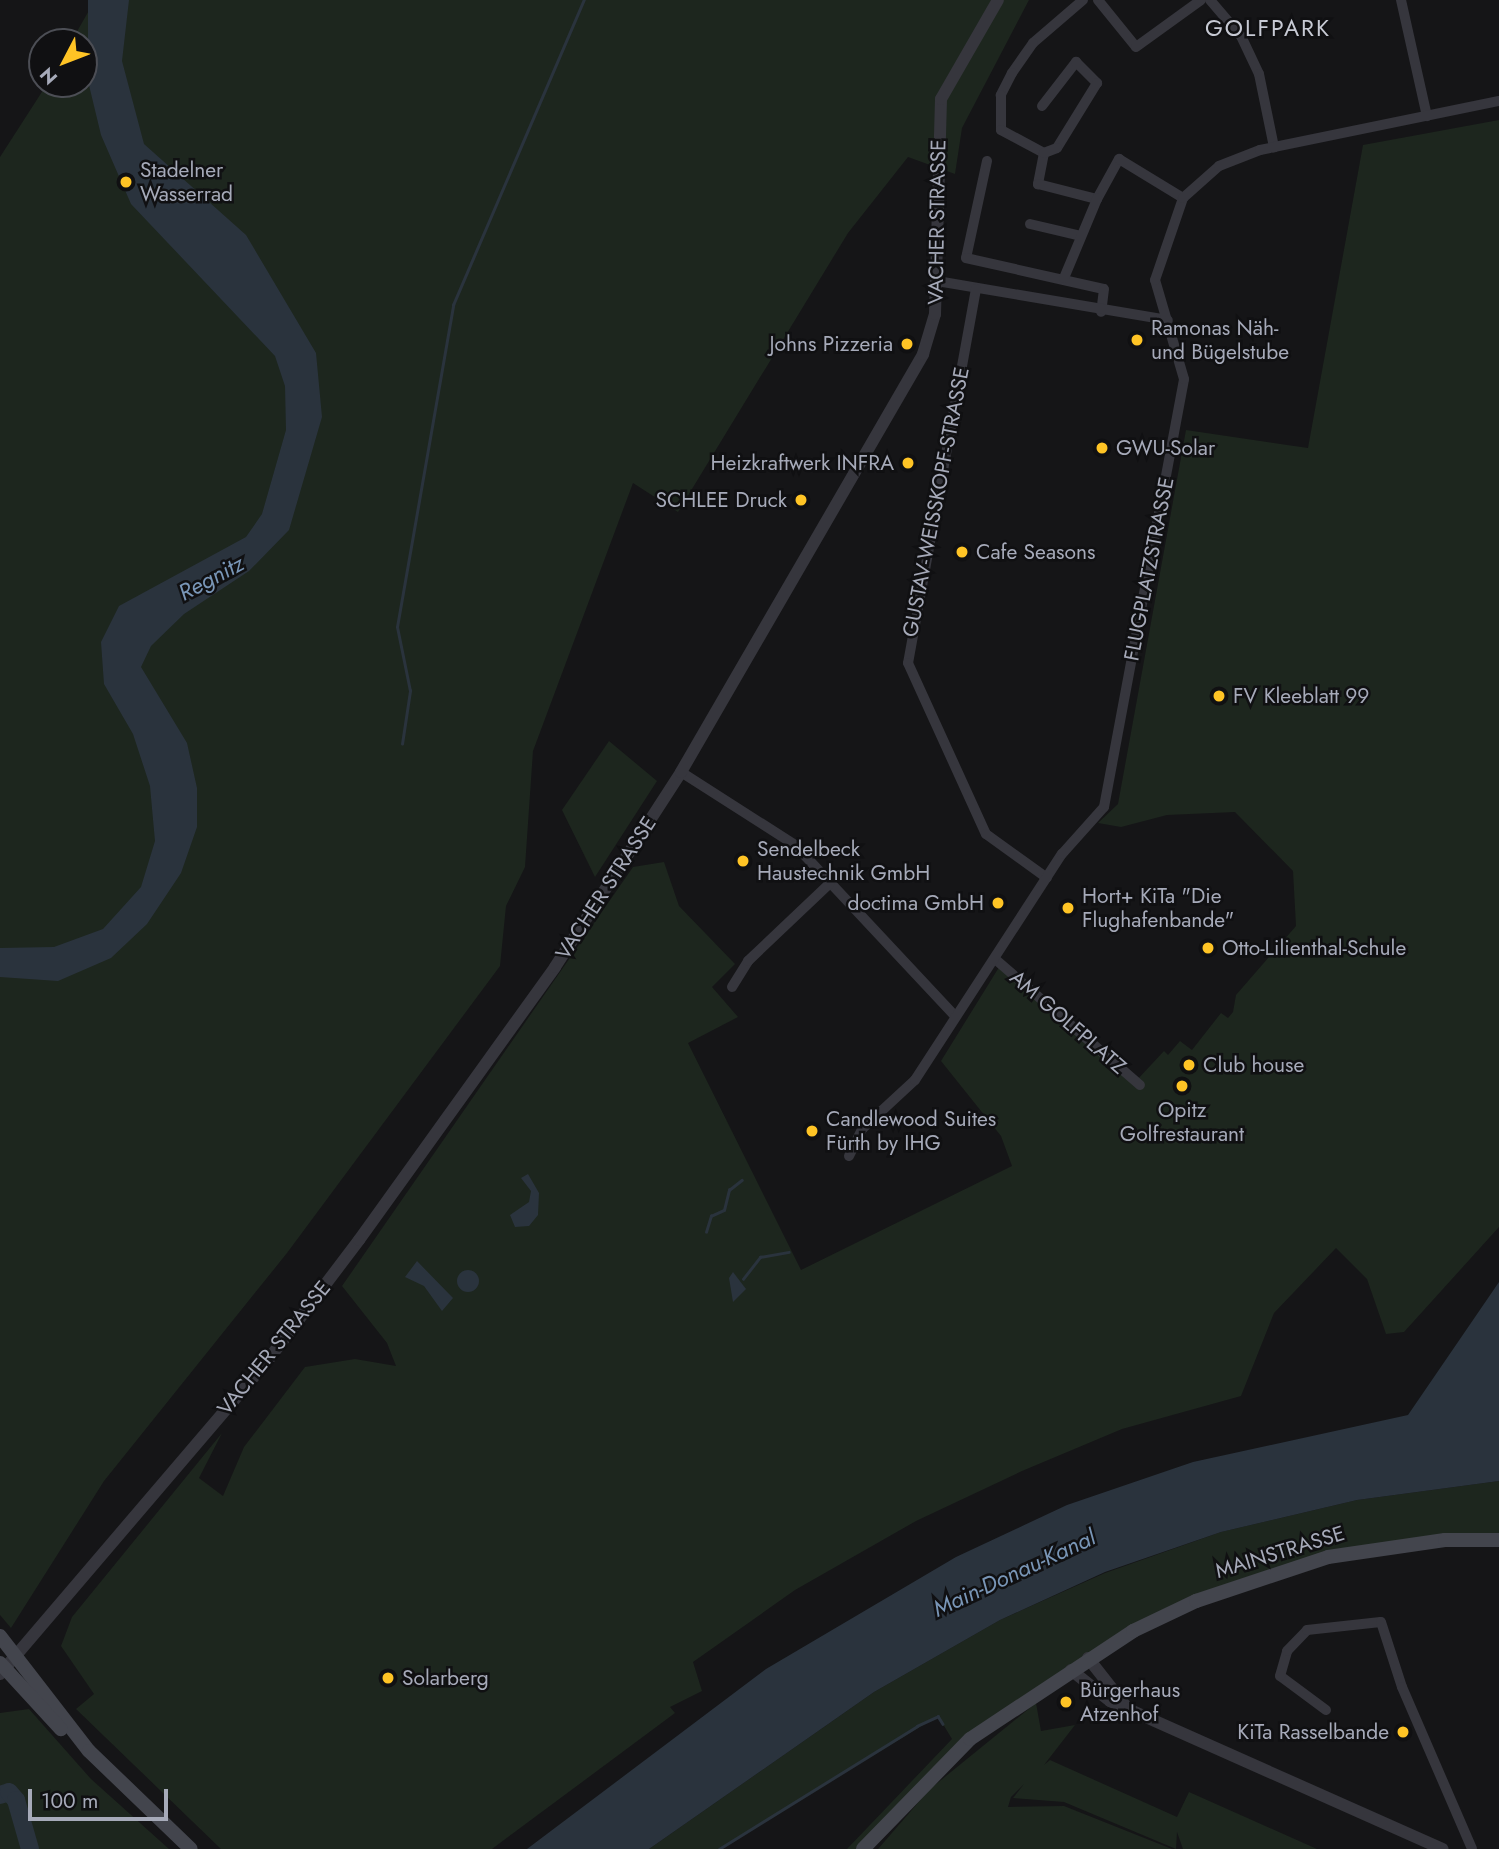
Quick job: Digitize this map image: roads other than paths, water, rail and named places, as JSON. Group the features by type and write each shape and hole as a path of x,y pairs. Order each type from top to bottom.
{"main road":[{"name":"MAINSTRASSE","path":"863,1849 970,1739 1088,1658 1196,1601 1287,1567 1391,1546 1499,1540"},
{"path":"0,1636 89,1751"},
{"path":"1,1669 191,1849"}],"street":[{"name":"VACHER STRASSE","path":"1,1669 16,1658 268,1360 359,1240 555,967 681,772 908,389 931,332 937,281 941,99 998,0"},
{"path":"1042,106 1076,62 1097,83 1057,148 1044,153 1001,130 1001,95 1033,43 1083,0"},
{"path":"1098,0 1136,47 1201,0"},
{"path":"1210,0 1241,36 1259,74 1274,146"},
{"path":"1401,0 1427,116"},
{"name":"FLUGPLATZSTRASSE","path":"849,1156 862,1129 915,1080 954,1015 995,959 1047,878 1104,807 1185,379 1156,265 1183,198 1219,166 1274,146 1499,101"},
{"path":"1044,153 1038,184 1097,199"},
{"path":"1064,278 1097,199 1119,159 1183,198"},
{"path":"987,161 966,258 1104,289 1101,312"},
{"path":"1030,224 1081,236"},
{"path":"937,281 1101,312 1168,320"},
{"name":"GUSTAV-WEISSKOPF-STRASSE","path":"976,289 908,663 986,834 1047,878"},
{"path":"681,772 795,845 954,1015"},
{"path":"732,987 748,961 829,884"},
{"name":"AM GOLFPLATZ","path":"995,959 1140,1085"},
{"path":"1326,1710 1280,1676 1287,1651 1307,1630 1381,1622 1402,1687 1472,1849"},
{"path":"1088,1658 1128,1707"},
{"path":"1071,1670 1128,1707 1443,1849"}],"water":[{"name":"Regnitz","path":"88,0 129,0 122,61 144,144 246,235 316,353 322,417 289,530 249,571 184,614 151,646 141,667 187,743 197,788 197,827 181,873 147,924 111,958 58,981 0,977 0,948 54,947 103,929 141,887 155,841 150,786 133,734 104,684 101,642 119,606 246,537 262,514 286,430 285,386 275,356 131,204 101,135 92,98 98,98 98,28 88,28"},
{"path":"528,1174 539,1193 538,1215 529,1226 515,1227 510,1215 529,1202 531,1191 521,1178"},
{"path":"417,1261 453,1298 442,1311 424,1286 405,1277"},
{"path":"468,1270 476,1273 479,1281 476,1289 468,1292 460,1289 457,1281 460,1273"},
{"path":"733,1272 746,1289 733,1302 729,1278"},
{"name":"Main-Donau-Kanal","path":"1499,1282 1499,1481 1357,1500 1221,1532 1105,1572 1000,1620 874,1692 649,1849 527,1849 766,1669 956,1557 1067,1505 1193,1462 1408,1415"}],"waterway":[{"path":"402,744 410,691 397,627 453,305 584,0"},
{"path":"706,1232 711,1216 724,1210 729,1190 742,1180"},
{"path":"743,1279 760,1257 789,1252"},
{"path":"719,1849 917,1726 938,1716 943,1724"},
{"path":"0,1795 9,1792 16,1800 30,1849"}],"place":[{"name":"Stadelner Wasserrad","path":"126,182"},
{"name":"Ramonas Näh- und Bügelstube","path":"1137,340"},
{"name":"Johns Pizzeria","path":"907,344"},
{"name":"GWU-Solar","path":"1102,448"},
{"name":"Heizkraftwerk INFRA","path":"908,463"},
{"name":"SCHLEE Druck","path":"801,500"},
{"name":"Cafe Seasons","path":"962,552"},
{"name":"FV Kleeblatt 99","path":"1219,696"},
{"name":"Sendelbeck Haustechnik GmbH","path":"743,861"},
{"name":"doctima GmbH","path":"998,903"},
{"name":"Hort+ KiTa \"Die Flughafenbande\"","path":"1068,908"},
{"name":"Otto-Lilienthal-Schule","path":"1208,948"},
{"name":"Club house","path":"1189,1065"},
{"name":"Opitz Golfrestaurant","path":"1182,1086"},
{"name":"Candlewood Suites Fürth by IHG","path":"812,1131"},
{"name":"Solarberg","path":"388,1678"},
{"name":"Bürgerhaus Atzenhof","path":"1066,1702"},
{"name":"KiTa Rasselbande","path":"1403,1732"}],"district":[{"name":"GOLFPARK","path":"1268,28"}]}
